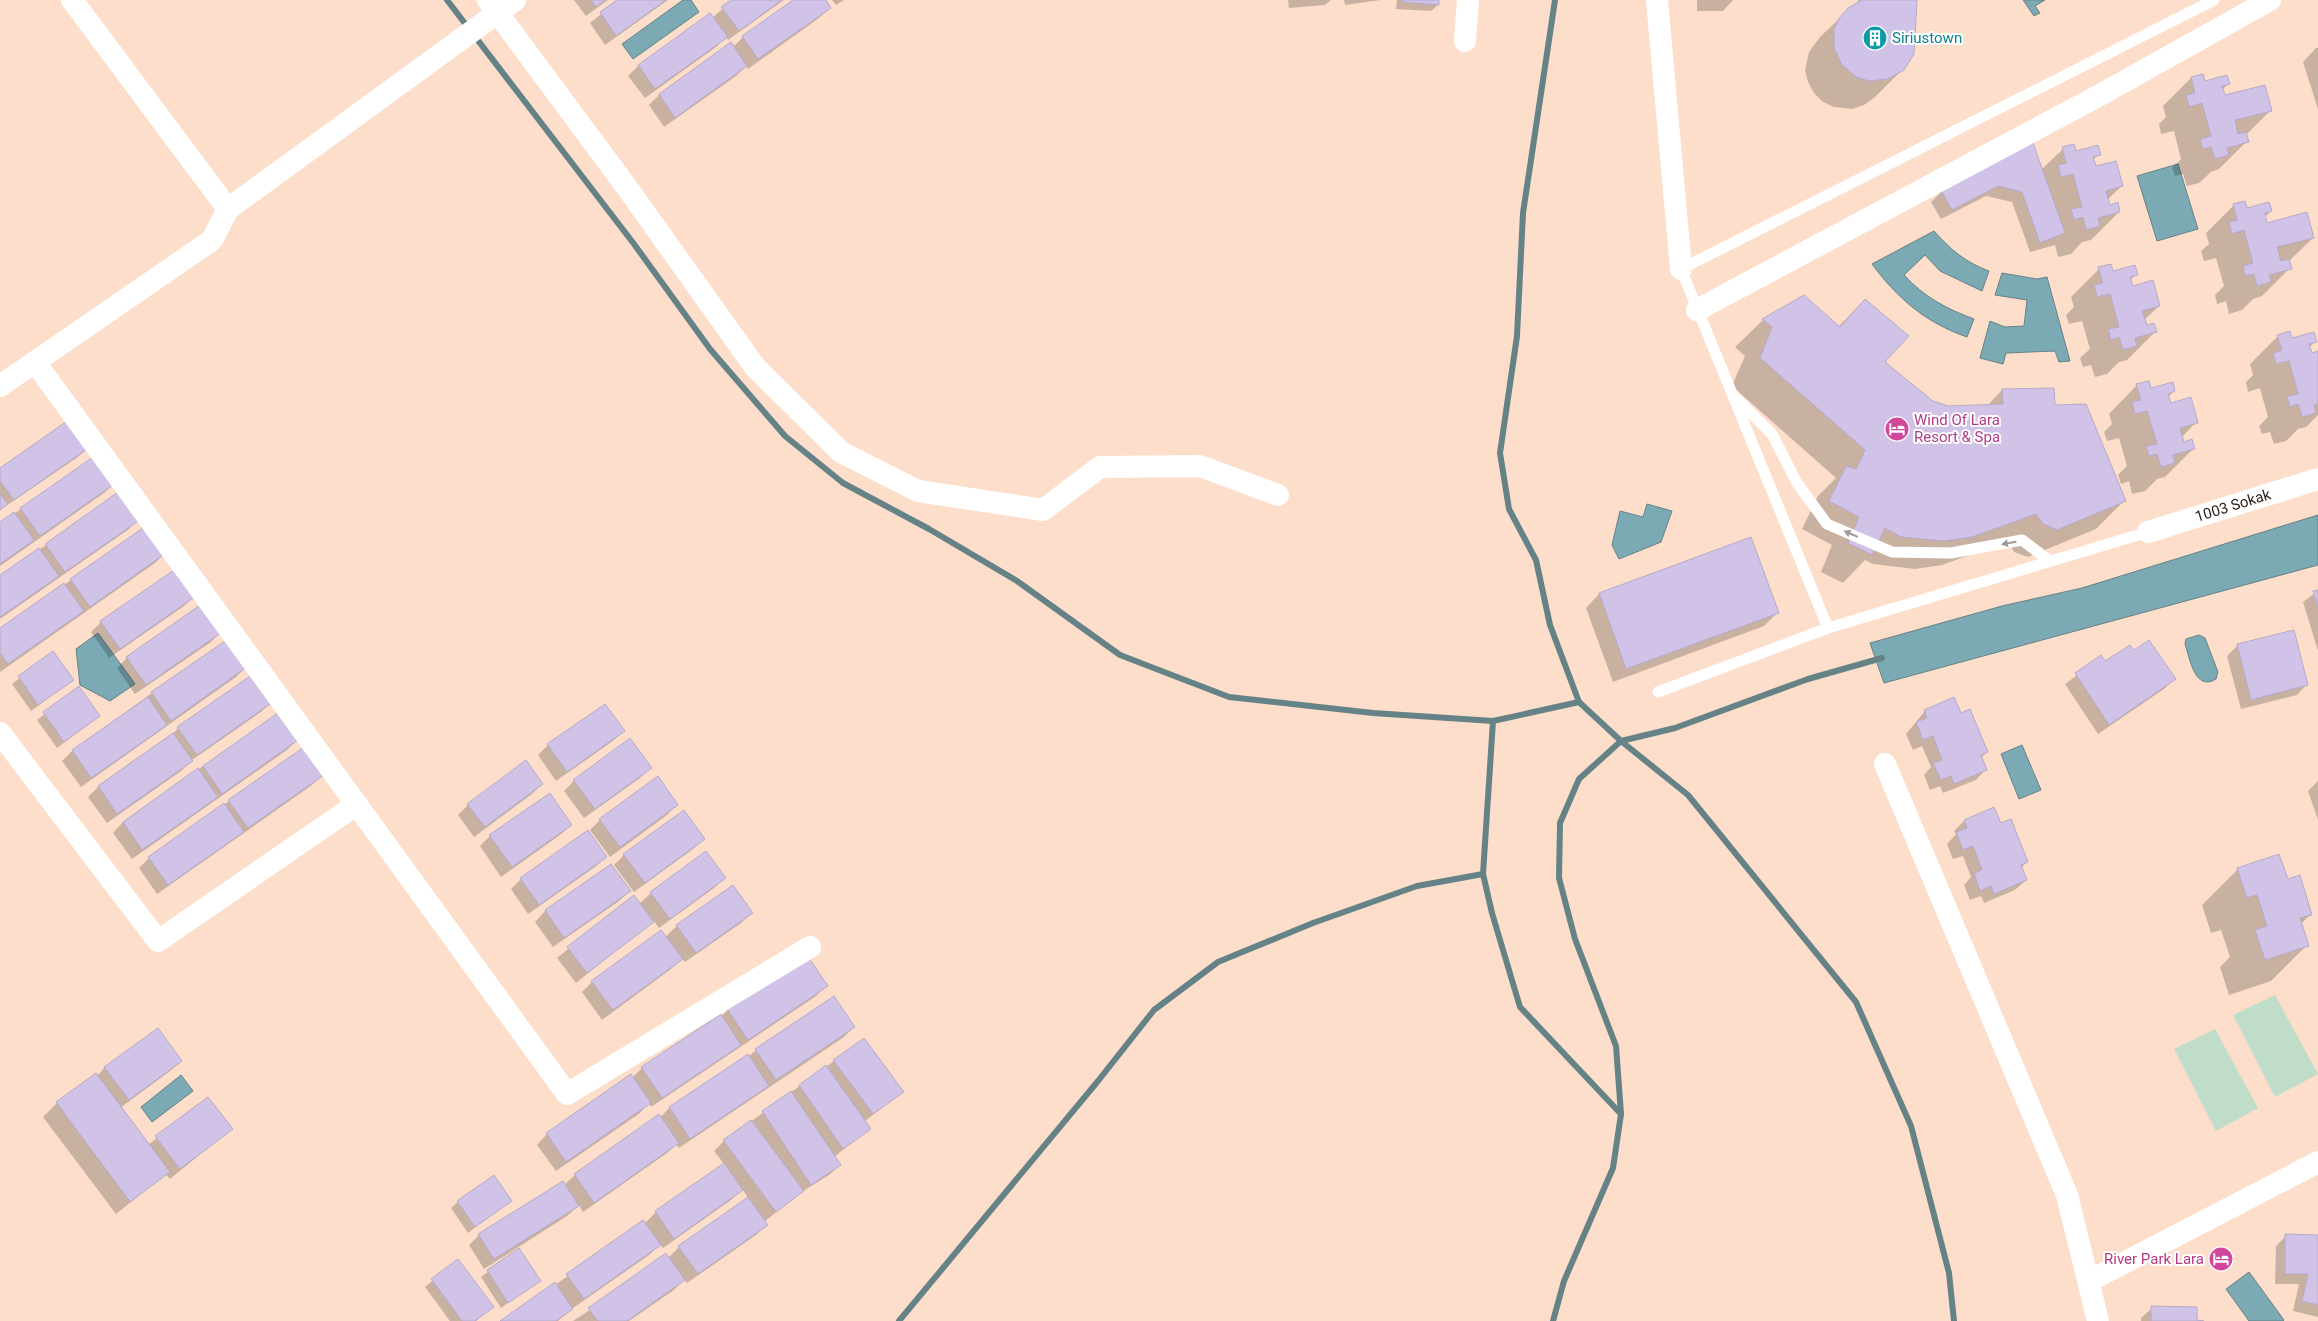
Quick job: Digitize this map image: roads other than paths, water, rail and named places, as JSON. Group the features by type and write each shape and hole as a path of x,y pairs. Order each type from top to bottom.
{"street":[{"path":"72,0 228,209"},
{"path":"1466,41 1468,0"},
{"path":"1657,0 1681,269"},
{"path":"1697,310 2100,95 2270,0"},
{"path":"0,386 212,240 228,209 500,4 755,367 841,452 918,491 1043,510 1100,467 1200,466 1278,495"},
{"path":"35,362 567,1094 810,947"},
{"name":"1003 Sokak","path":"2148,532 2318,479"},
{"path":"0,733 158,941 357,804"},
{"path":"1884,764 2067,1195 2098,1321"},
{"path":"2089,1281 2318,1162"}],"lane":[{"path":"1828,628 1681,269 2214,0"},
{"path":"1732,394 1772,434 1797,483 1826,524 1892,552 1951,553 2022,540 2050,561"},
{"path":"1658,692 1828,628 2148,532"}],"water":[{"path":"683,0 691,0 699,12 633,59 622,44"},
{"path":"2023,0 2045,0 2035,6 2040,13 2034,16"},
{"path":"2178,164 2198,229 2157,241 2137,176"},
{"path":"1934,231 1959,255 1989,271 1982,291 1940,271 1925,255 1904,275 1936,302 1974,319 1967,337 1938,324 1914,308 1892,288 1872,264"},
{"path":"2002,273 2037,279 2047,277 2070,361 2059,362 2055,351 2006,353 2003,364 1980,358 1990,321 2005,327 2024,326 2027,300 1995,295"},
{"path":"1647,504 1672,511 1661,542 1619,559 1612,545 1620,511 1643,517"},
{"path":"2318,515 2318,565 1884,683 1870,643 2002,606 2082,588"},
{"path":"98,633 135,684 110,701 80,685 76,649"},
{"path":"2199,635 2205,638 2218,672 2216,679 2209,682 2198,678 2194,672 2185,644 2186,639"},
{"path":"2022,745 2041,790 2019,799 2001,754"},
{"path":"181,1075 193,1091 152,1122 141,1107"},
{"path":"2249,1272 2283,1321 2249,1321 2226,1289"}],"waterway":[{"path":"447,0 634,244 710,349 785,436 843,483 929,529 1017,581 1120,655 1229,697 1373,713 1493,721 1579,702"},
{"path":"1555,0 1523,213 1517,336 1500,453 1509,509 1536,560 1550,625 1579,702 1621,741 1675,728 1808,679 1882,658"},
{"path":"1493,721 1483,874 1492,913 1520,1007 1621,1114"},
{"path":"1553,1321 1564,1281 1613,1168 1621,1114 1616,1046 1575,939 1559,878 1560,823 1579,779 1621,741 1688,795 1856,1002 1911,1126 1949,1273 1954,1321"},
{"path":"899,1321 1098,1081 1154,1010 1218,962 1313,923 1417,886 1483,874"}],"place":[{"name":"Siriustown","path":"1875,38"},
{"name":"Wind Of Lara Resort & Spa","path":"1897,429"},
{"name":"River Park Lara","path":"2221,1259"}]}
